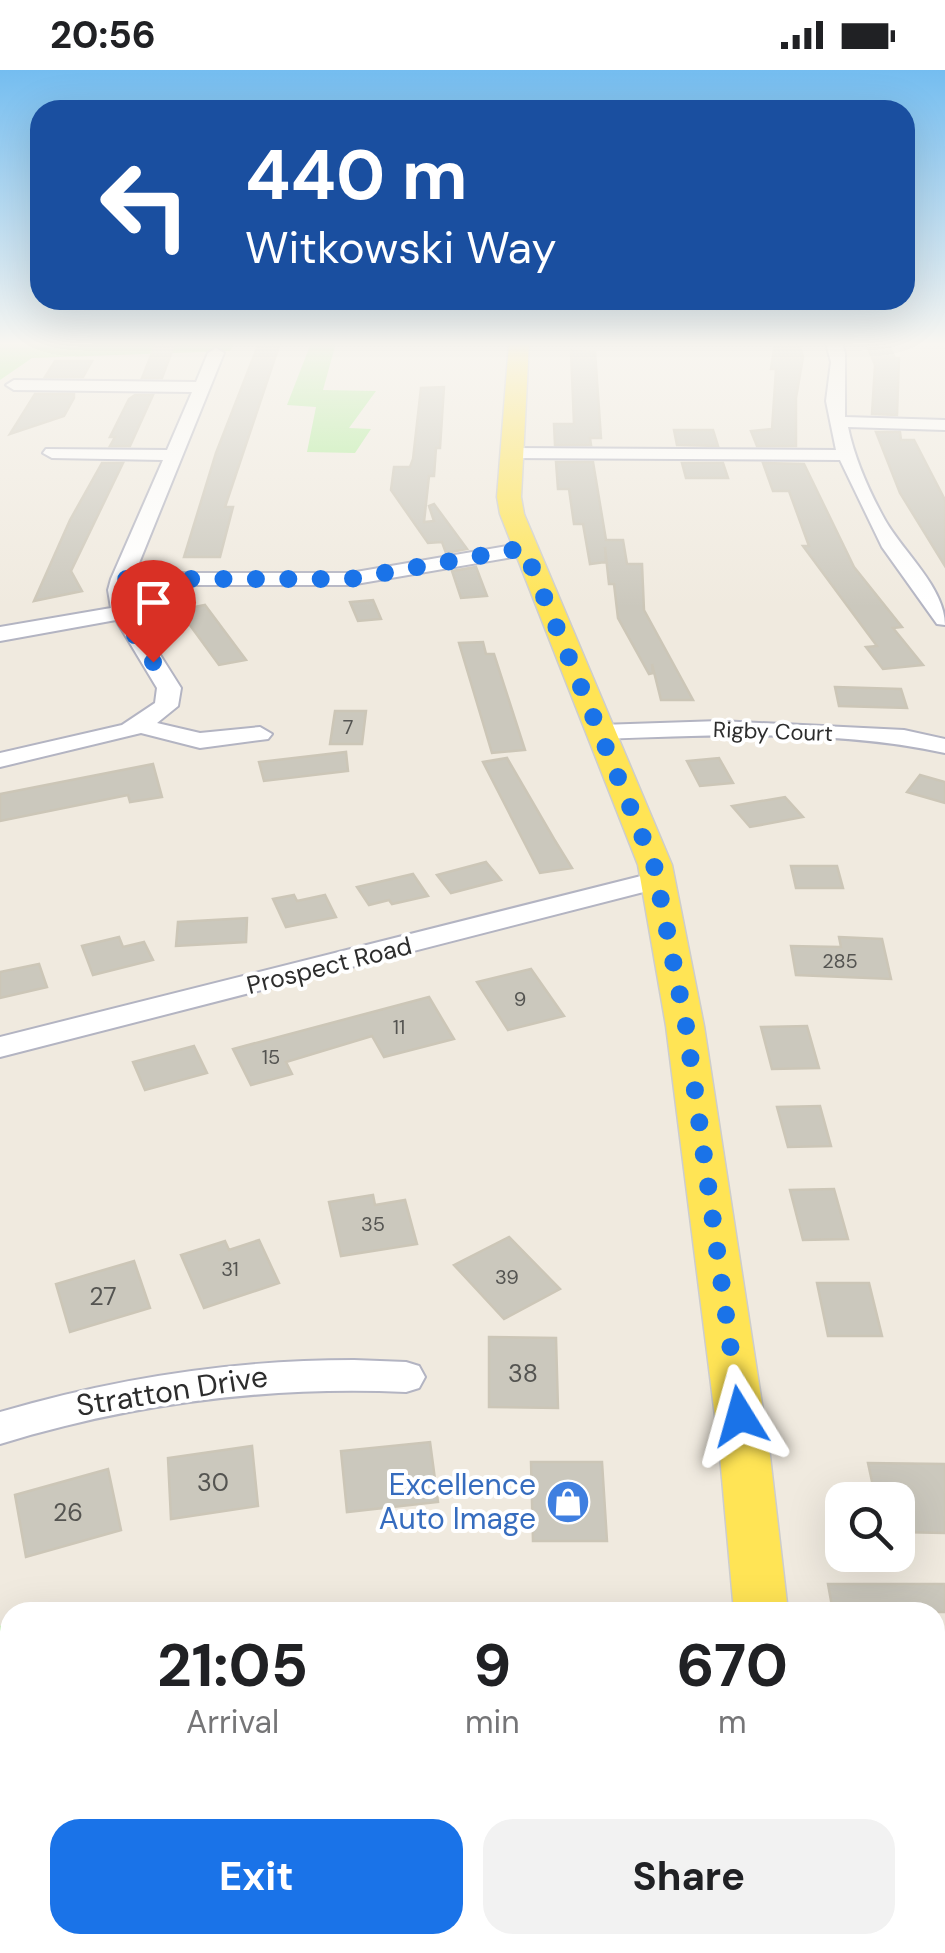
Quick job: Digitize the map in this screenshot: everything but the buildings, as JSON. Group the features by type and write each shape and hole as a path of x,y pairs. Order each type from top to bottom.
{"main road":[{"path":"513,431 509,496 524,548 658,880 691,1065 745,1456 760,1602"}],"street":[{"path":"0,760 112,736 141,725 166,706 169,688 118,599 121,579 182,431"},
{"path":"841,431 883,538 945,619"},
{"path":"52,453 172,455"},
{"path":"512,453 848,455"},
{"path":"121,579 350,579 524,548"},
{"path":"0,634 122,612"},
{"path":"141,725 194,742 222,742 260,734"},
{"name":"Rigby Court","path":"600,732 720,728 904,737 945,746"},
{"name":"Prospect Road","path":"0,1047 658,880"},
{"name":"Stratton Drive","path":"0,1428 129,1392 207,1379 316,1372 406,1377"}],"green space":[{"path":"311,431 370,431 355,453 307,452"}],"place":[{"name":"Excellence Auto Image","path":"568,1502"}],"route":[{"path":"153,662 122,612 118,599 121,579 350,579 524,548 654,865 686,1026 740,1416"}]}
